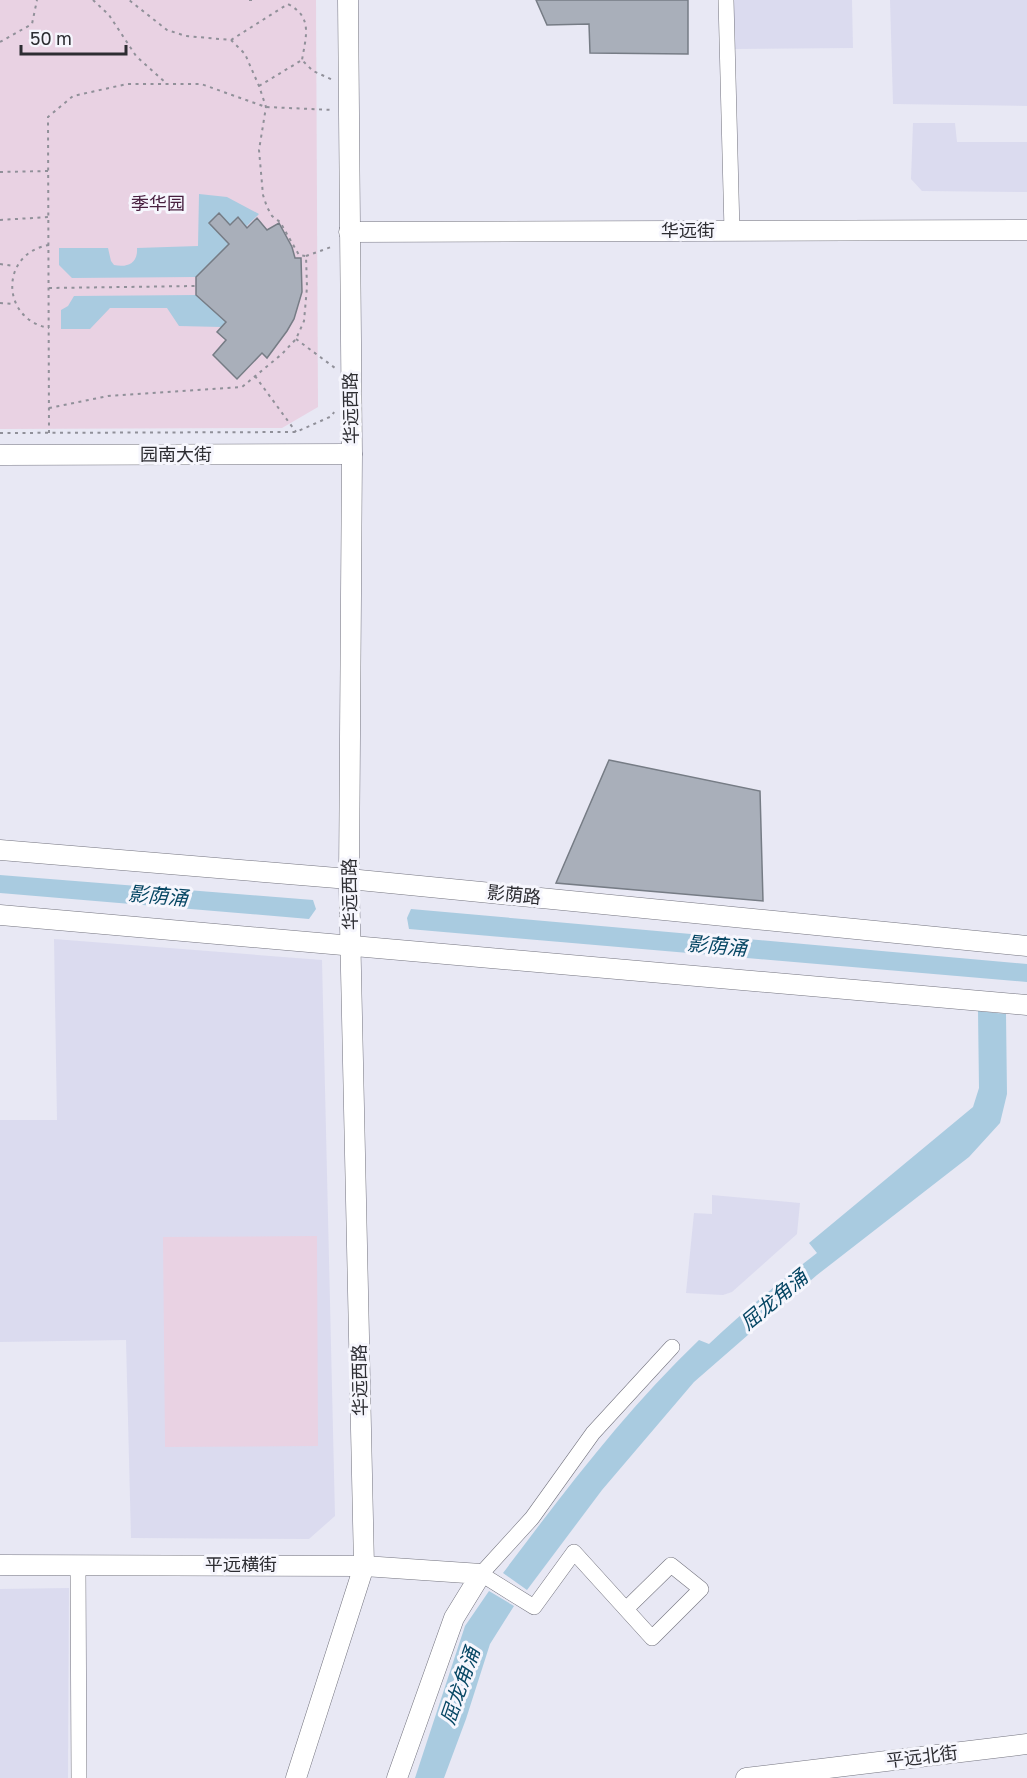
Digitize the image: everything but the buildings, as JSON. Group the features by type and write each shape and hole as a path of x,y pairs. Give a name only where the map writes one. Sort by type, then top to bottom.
{"street":[{"name":"华远西路","path":"296,1778 364,1566 349,879 352,454 345,238 348,0"},
{"path":"726,0 732,231"},
{"name":"华远街","path":"345,238 732,231 1027,230"},
{"name":"园南大街","path":"0,455 352,454"},
{"name":"影荫路","path":"0,849 349,879 1027,946"},
{"path":"0,915 1027,1005"},
{"path":"396,1778 454,1618 481,1574 532,1518 593,1433 672,1347"},
{"path":"481,1574 534,1607 574,1552 652,1638 702,1589 670,1565 626,1609"},
{"name":"平远横街","path":"0,1565 364,1566 481,1574"},
{"path":"78,1565 80,1778"},
{"name":"平远北街","path":"746,1778 1027,1744"}],"path":[{"path":"0,42 32,24 37,0"},
{"path":"93,0 109,15 136,56 168,84"},
{"path":"129,0 167,30 186,36 231,40 288,4"},
{"path":"249,0 255,0"},
{"path":"259,86 302,60 307,28 299,10 288,4 286,0"},
{"path":"231,40 245,54 266,107 259,150 263,195 272,216 280,222 299,255 306,256 345,238"},
{"path":"302,60 312,71 337,82"},
{"path":"49,433 48,117 74,96 127,84 201,84 266,107 348,109"},
{"path":"0,172 48,171"},
{"path":"0,220 49,217"},
{"path":"49,245 30,251 14,266 10,278 10,291 14,304 32,322 49,328"},
{"path":"49,408 108,396 242,387 282,354 296,339 304,321 307,287 306,256"},
{"path":"0,264 14,266"},
{"path":"49,288 196,286"},
{"path":"0,303 14,304"},
{"path":"296,339 342,372"},
{"path":"255,376 296,432"},
{"path":"0,433 296,432 332,416"}],"shaded area":[{"path":"733,0 852,0 853,48 735,49"},
{"path":"890,0 1027,0 1027,106 893,104"},
{"path":"913,123 955,123 957,142 1027,142 1027,192 922,191 911,179"},
{"path":"54,939 322,960 335,1516 309,1539 131,1538 126,1340 0,1342 0,1120 57,1120"},
{"path":"712,1195 800,1203 797,1234 732,1292 723,1295 686,1293 694,1213 712,1214"},
{"path":"69,1588 68,1778 0,1778 0,1589"}],"green space":[{"name":"季华园","path":"0,0 316,0 318,407 282,428 0,429"},
{"path":"317,1236 318,1446 165,1447 163,1237"}],"water":[{"path":"199,194 227,197 259,214 196,277 72,278 59,265 59,248 108,248 114,265 124,266 134,261 137,248 198,246"},
{"path":"196,295 226,322 221,327 179,326 167,308 110,308 90,329 61,329 61,310 68,306 74,296"},
{"name":"影荫涌","path":"0,875 313,900 316,909 309,919 0,893"},
{"name":"影荫涌","path":"411,909 1027,964 1027,982 409,929 407,918"},
{"name":"屈龙角涌","path":"978,1011 1006,1014 1007,1094 1000,1123 969,1157 817,1275 694,1382 602,1490 527,1590 503,1573 572,1482 646,1395 699,1340 709,1344 817,1253 809,1243 973,1107 979,1088"},
{"name":"屈龙角涌","path":"489,1591 514,1606 490,1644 444,1778 415,1778 465,1626"}]}
